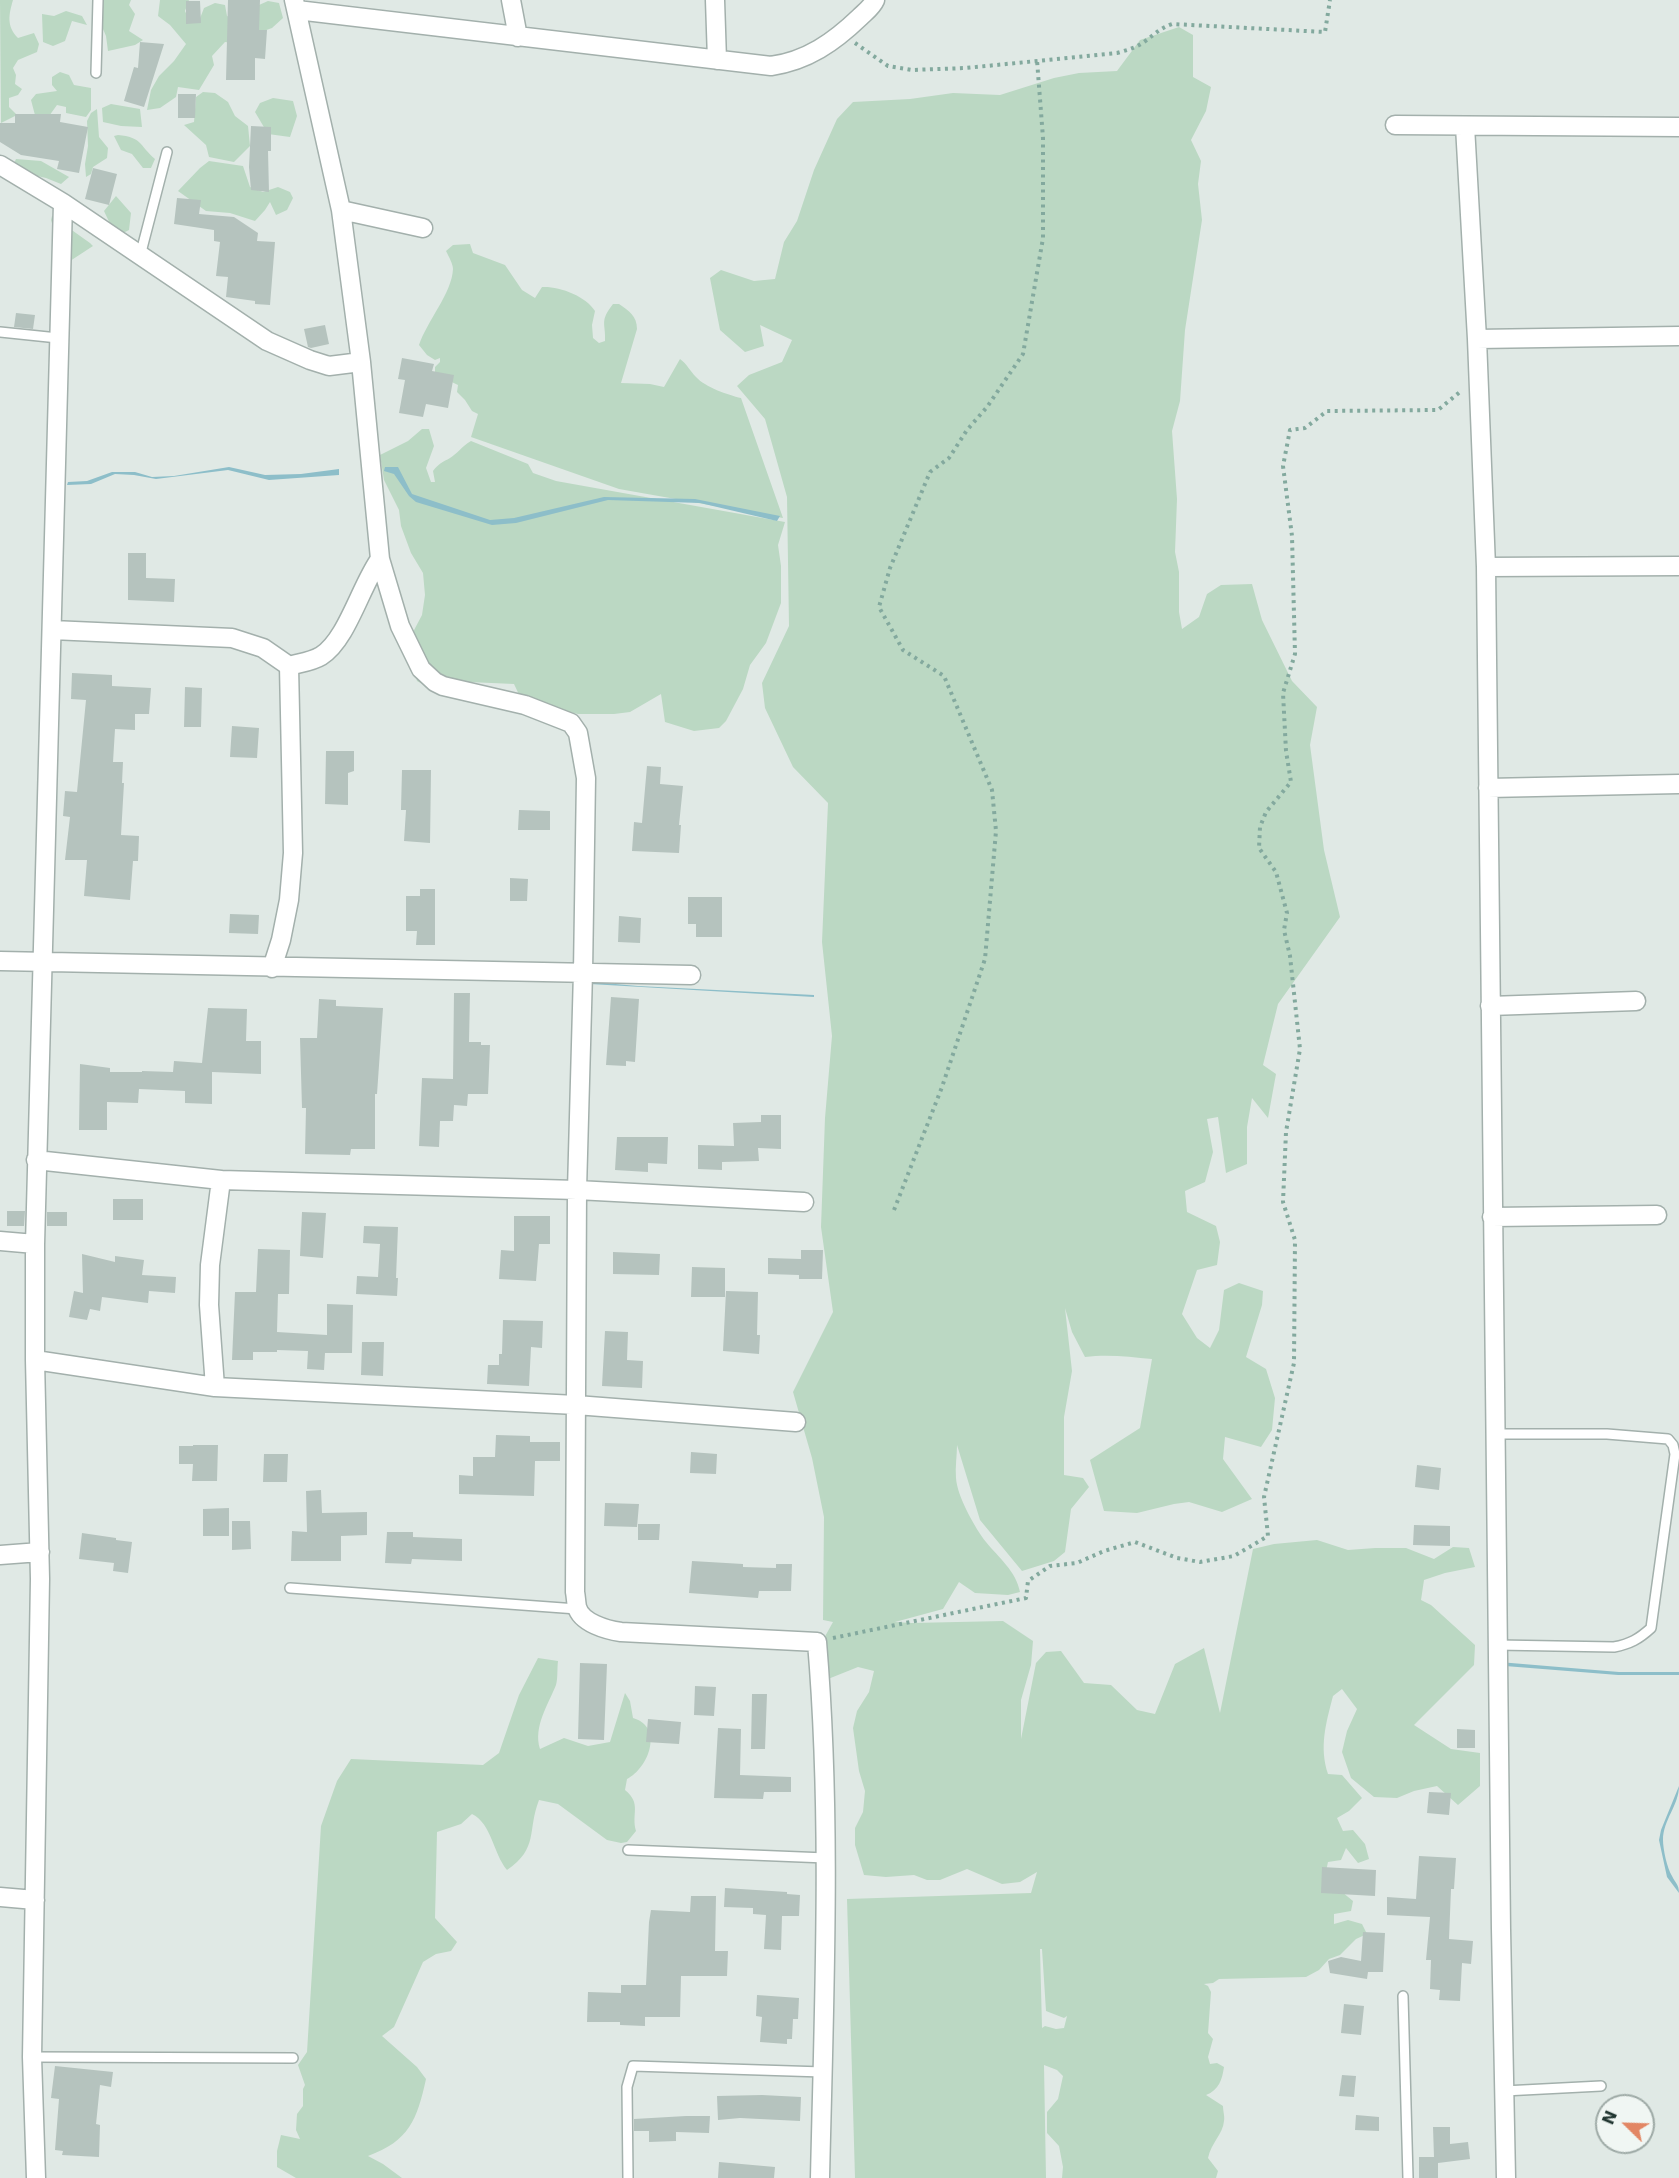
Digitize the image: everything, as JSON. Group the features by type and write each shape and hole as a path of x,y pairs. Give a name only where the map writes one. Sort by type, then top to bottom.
{"street":[{"path":"511,0 518,37"},
{"path":"715,0 717,60"},
{"path":"820,2178 826,1858 822,1694 817,1642 621,1632 607,1630 584,1617 577,1609 577,1190 586,778 578,733 571,723 525,705 443,686 427,676 413,654 400,626 380,559 361,362 341,210 295,5 518,37 771,66 791,63 812,54 843,34 874,4 875,0"},
{"path":"1395,125 1679,127"},
{"path":"1465,126 1477,339 1485,567 1497,1645 1506,2178"},
{"path":"0,165 63,204 267,341 329,366 361,362"},
{"path":"36,2178 32,2056 40,1552 34,1360 36,1160 63,204"},
{"path":"341,210 423,228"},
{"path":"1477,339 1679,336"},
{"path":"52,630 232,638 263,648 289,666 316,659 324,654 336,640 380,559"},
{"path":"1485,567 1679,566"},
{"path":"272,968 281,940 289,900 293,853 289,666"},
{"path":"1488,788 1679,784"},
{"path":"0,962 691,975"},
{"path":"1491,1006 1636,1001"},
{"path":"36,1160 221,1180 577,1190 804,1203"},
{"path":"215,1387 209,1305 210,1265 221,1180"},
{"path":"1492,1217 1657,1215"},
{"path":"0,1241 35,1244"},
{"path":"34,1360 215,1387 576,1405 796,1422"},
{"path":"0,1555 40,1552"},
{"path":"0,1897 35,1900"}],"lane":[{"path":"96,73 98,0"},
{"path":"140,256 167,152"},
{"path":"0,332 58,338"},
{"path":"1495,1434 1607,1434 1668,1439 1673,1445 1675,1454 1651,1628 1629,1644 1614,1647 1497,1645"},
{"path":"290,1588 577,1609"},
{"path":"628,1850 826,1858"},
{"path":"1403,1996 1408,2178"},
{"path":"32,2056 293,2058"},
{"path":"628,2178 627,2087 633,2066 823,2072"},
{"path":"1504,2091 1601,2086"}],"path":[{"path":"843,34 888,66 912,70 966,68 1117,53 1132,49 1161,27 1172,24 1325,32 1330,0"},
{"path":"894,1210 942,1087 985,959 996,831 992,790 944,676 903,650 879,607 890,568 930,472 949,458 1023,354 1043,238 1043,138 1037,60"},
{"path":"817,1642 1026,1598 1028,1581 1050,1566 1077,1563 1104,1551 1135,1542 1177,1558 1200,1562 1234,1556 1268,1536 1264,1497 1294,1364 1295,1240 1283,1203 1286,1132 1300,1049 1290,956 1284,930 1287,913 1276,872 1259,848 1260,827 1266,812 1291,782 1283,693 1294,654 1292,536 1283,466 1290,430 1305,428 1328,411 1437,410 1478,380"}],"green space":[{"path":"0,0 13,0 10,24 18,38 34,33 39,44 37,52 18,60 13,68 16,75 15,84 22,89 18,95 9,98 9,107 17,115 1,123"},
{"path":"102,0 131,0 129,5 135,14 129,31 143,40 135,45 108,51 106,36 100,22"},
{"path":"160,0 189,0 185,11 190,22 199,21 204,8 215,3 225,5 227,16 236,20 232,43 225,42 212,56 214,65 199,90 178,87 176,97 160,108 147,110 151,90 159,76 186,44 170,25 158,16"},
{"path":"268,1 279,3 283,18 272,28 258,33 259,5"},
{"path":"66,11 82,16 87,25 72,21 65,41 53,46 43,42 42,14 54,16"},
{"path":"1179,27 1193,35 1193,77 1211,87 1206,111 1191,140 1201,161 1198,184 1202,220 1185,330 1180,401 1172,431 1177,499 1175,552 1179,572 1179,612 1182,629 1199,617 1207,594 1221,585 1252,584 1262,620 1292,681 1317,707 1310,745 1324,850 1340,917 1278,1004 1263,1065 1276,1074 1268,1118 1252,1098 1247,1127 1247,1164 1226,1173 1218,1117 1207,1119 1213,1152 1205,1182 1185,1191 1187,1212 1216,1226 1220,1242 1217,1265 1197,1270 1182,1314 1197,1338 1210,1348 1219,1330 1224,1290 1239,1283 1263,1291 1262,1305 1246,1357 1266,1369 1275,1398 1272,1430 1261,1447 1225,1437 1223,1459 1252,1499 1222,1512 1189,1502 1137,1513 1104,1511 1090,1460 1140,1428 1152,1359 1085,1357 1072,1332 1065,1308 1072,1371 1064,1417 1064,1475 1083,1478 1089,1487 1071,1509 1065,1552 1054,1561 1022,1571 980,1520 957,1445 956,1478 963,1502 986,1542 1011,1571 1020,1592 1008,1595 975,1593 959,1582 943,1609 895,1622 1003,1621 1033,1641 1031,1665 1021,1700 1021,1739 1036,1663 1046,1652 1061,1651 1084,1683 1111,1685 1137,1710 1155,1714 1175,1664 1204,1648 1220,1713 1253,1549 1274,1544 1317,1540 1348,1550 1406,1548 1434,1559 1453,1547 1469,1548 1475,1567 1424,1580 1421,1600 1431,1605 1475,1645 1474,1665 1414,1725 1451,1749 1480,1753 1480,1786 1458,1805 1437,1786 1414,1791 1397,1798 1374,1797 1351,1778 1342,1752 1347,1731 1357,1709 1342,1689 1333,1696 1326,1725 1325,1764 1328,1774 1342,1775 1362,1798 1349,1811 1337,1818 1343,1831 1353,1830 1365,1844 1369,1859 1358,1863 1346,1848 1341,1860 1328,1862 1323,1885 1342,1892 1353,1901 1351,1911 1334,1914 1334,1924 1348,1920 1362,1924 1367,1934 1356,1939 1340,1955 1329,1959 1319,1970 1306,1977 1219,1979 1213,1983 1204,1984 1211,1992 1208,2033 1213,2039 1208,2057 1210,2064 1217,2063 1224,2067 1219,2084 1206,2095 1223,2106 1223,2126 1208,2158 1218,2171 1216,2178 1062,2178 1063,2167 1059,2146 1047,2133 1047,2112 1058,2099 1063,2076 1057,2070 1044,2065 1046,2178 855,2178 847,1899 1031,1893 1037,1872 1020,1882 1002,1884 967,1869 940,1880 927,1880 914,1875 886,1877 864,1875 855,1845 855,1828 863,1812 865,1791 859,1771 853,1728 857,1711 869,1692 874,1671 858,1667 828,1679 823,1640 833,1622 823,1620 824,1517 812,1458 793,1392 833,1312 821,1227 825,1118 832,1036 822,942 828,803 793,767 765,708 762,683 789,626 787,497 765,419 737,386 749,375 782,362 792,340 760,325 764,346 745,352 720,330 710,278 721,270 754,281 775,279 784,242 797,221 814,170 837,119 853,102 910,99 953,93 1000,95 1054,78 1079,73 1117,71 1140,40","holes":["1040,1949 1042,1949 1046,2011 1064,2018 1067,2016 1064,2028 1056,2029 1045,2026 1042,2028"]},
{"path":"60,72 69,75 74,85 91,88 91,110 86,117 66,113 66,107 57,105 44,123 36,119 31,100 36,94 57,91 52,85 52,77"},
{"path":"203,92 215,93 228,102 235,116 248,126 250,146 234,162 209,157 206,145 184,125 194,122 196,97"},
{"path":"273,98 293,101 297,116 290,137 268,134 255,112 260,103"},
{"path":"111,104 140,109 142,127 103,122 102,108"},
{"path":"97,109 99,137 108,148 107,158 93,167 91,174 86,177 87,121 91,113"},
{"path":"118,135 140,142 155,159 151,168 143,168 132,154 121,150 114,136"},
{"path":"16,159 41,161 69,177 61,184 11,170"},
{"path":"209,161 243,166 250,187 263,192 278,187 290,192 293,198 287,210 276,215 270,202 255,221 230,213 206,211 178,191"},
{"path":"116,196 131,213 129,230 121,234 112,228 104,211"},
{"path":"52,216 93,246 67,263 63,263 51,220"},
{"path":"470,244 473,253 505,265 522,290 535,298 542,287 549,287 564,290 585,301 595,311 592,325 593,338 599,343 605,341 604,323 613,304 619,304 629,312 636,321 637,329 621,383 664,387 680,359 705,384 723,393 741,398 783,518 619,489 471,437 478,414 472,411 457,392 458,385 435,374 435,367 440,362 440,358 435,360 427,355 419,345 452,278 453,267 446,251 453,245"},
{"path":"422,429 429,429 434,446 426,468 431,482 435,482 433,471 437,466 471,441 528,464 533,473 556,481 785,522 778,545 781,566 781,603 766,643 750,665 743,689 726,721 719,728 694,731 665,722 661,694 630,712 578,714 522,701 514,684 469,682 456,690 428,687 417,681 419,663 412,634 422,615 425,595 423,573 411,553 401,526 399,510 384,480 380,455 408,441"},
{"path":"538,1658 558,1661 556,1685 538,1733 540,1749 564,1738 588,1746 610,1742 625,1693 630,1701 633,1718 643,1723 648,1730 651,1738 647,1757 635,1774 627,1779 625,1790 635,1804 636,1831 627,1842 607,1840 558,1804 539,1800 528,1846 517,1862 507,1870 484,1825 472,1814 461,1824 437,1832 435,1918 457,1942 451,1951 436,1954 423,1962 394,2027 382,2036 417,2067 426,2079 419,2106 409,2127 393,2143 368,2156 402,2178 296,2178 277,2167 277,2151 281,2135 300,2139 296,2130 297,2114 303,2106 305,2085 298,2065 307,2052 321,1826 337,1781 351,1759 483,1765 499,1753 519,1695"}],"water":[{"path":"229,467 265,475 301,474 339,469 339,475 269,480 228,470 156,479 115,474 91,484 67,485 68,482 87,481 112,472 135,472 152,477 174,476"},
{"path":"385,467 398,467 412,494 490,520 514,518 604,497 695,499 780,516 777,521 700,503 608,500 516,523 492,525 416,502 394,474 384,471"},
{"path":"593,982 814,995 814,997 590,984"},
{"path":"1499,1662 1619,1672 1679,1672 1679,1675 1618,1675 1505,1666"},
{"path":"1679,1786 1663,1840 1670,1873 1678,1886 1679,1893 1667,1877 1659,1840"}],"building":[{"path":"228,0 260,0 259,30 267,30 265,59 255,58 255,80 226,80"},
{"path":"186,1 200,1 201,23 186,24"},
{"path":"140,42 164,44 144,107 124,101 134,67 138,68"},
{"path":"178,94 196,94 195,118 178,118"},
{"path":"15,114 61,114 60,122 88,127 79,173 57,169 59,161 21,155 0,142 0,123 15,123"},
{"path":"251,126 271,127 271,151 268,151 269,192 251,190 249,167"},
{"path":"93,168 117,174 109,205 85,199"},
{"path":"177,198 201,200 199,214 234,217 258,233 257,241 275,242 270,305 226,297 228,277 216,276 220,242 214,241 214,230 174,224"},
{"path":"16,313 35,315 33,329 14,327"},
{"path":"325,325 329,344 308,347 304,329"},
{"path":"402,358 434,364 432,371 454,375 448,408 426,404 423,417 399,413 405,380 398,379"},
{"path":"128,553 146,553 146,578 175,579 174,602 128,600"},
{"path":"72,673 112,675 112,686 151,688 149,714 135,714 135,730 115,729 113,762 123,762 121,835 139,836 138,861 133,861 130,900 84,896 87,860 65,860 70,817 63,816 65,791 77,792 86,700 71,699"},
{"path":"185,687 202,688 201,727 184,727"},
{"path":"232,726 259,728 257,758 230,757"},
{"path":"326,751 354,751 354,771 348,773 348,805 325,804"},
{"path":"647,766 661,767 660,784 683,786 679,853 632,851 634,822 642,823"},
{"path":"402,770 431,770 430,843 404,841 406,810 401,810"},
{"path":"519,810 550,811 550,830 518,830"},
{"path":"510,878 528,879 527,901 510,901"},
{"path":"420,889 435,889 435,945 416,945 417,931 406,931 406,896 420,896"},
{"path":"688,897 722,897 722,937 696,937 696,924 688,924"},
{"path":"230,914 259,915 258,934 229,933"},
{"path":"619,916 641,918 640,943 618,942"},
{"path":"454,993 470,993 469,1042 490,1045 488,1094 468,1094 467,1106 454,1105 453,1121 440,1121 439,1147 419,1146 422,1078 453,1079"},
{"path":"611,997 639,999 635,1062 626,1061 626,1066 606,1065"},
{"path":"319,999 336,1000 336,1006 383,1008 377,1094 375,1094 375,1149 351,1149 350,1155 305,1154 306,1108 302,1108 300,1038 317,1038"},
{"path":"208,1008 247,1009 246,1041 261,1041 261,1074 212,1072 212,1104 185,1103 185,1091 139,1089 138,1103 107,1102 107,1130 79,1130 80,1064 110,1068 110,1072 173,1072 174,1061 202,1063"},
{"path":"761,1115 781,1115 781,1149 758,1148 759,1161 722,1162 722,1170 698,1169 698,1145 734,1146 733,1123 761,1122"},
{"path":"617,1137 668,1137 667,1164 648,1163 648,1172 615,1170"},
{"path":"113,1199 143,1199 143,1220 113,1220"},
{"path":"7,1211 25,1211 24,1226 7,1226"},
{"path":"47,1212 67,1212 67,1226 47,1226"},
{"path":"302,1212 326,1213 323,1258 300,1256"},
{"path":"514,1216 550,1216 550,1244 539,1244 536,1281 499,1279 501,1250 514,1251"},
{"path":"364,1226 398,1227 397,1296 356,1294 357,1276 378,1277 380,1244 363,1243"},
{"path":"258,1249 290,1250 289,1294 278,1294 277,1332 327,1335 327,1304 353,1305 352,1353 325,1353 324,1370 307,1369 308,1351 253,1352 253,1360 232,1360 235,1292 256,1292"},
{"path":"801,1250 823,1250 822,1279 799,1279 799,1275 768,1274 768,1258 801,1259"},
{"path":"613,1252 660,1254 659,1275 613,1274"},
{"path":"82,1254 115,1262 115,1256 144,1260 142,1275 176,1277 175,1293 149,1291 148,1303 102,1297 100,1311 90,1309 87,1320 69,1317 74,1291 83,1293"},
{"path":"692,1267 725,1268 725,1297 691,1297"},
{"path":"726,1291 758,1292 759,1354 723,1351"},
{"path":"503,1320 543,1321 542,1348 531,1347 529,1386 487,1384 488,1365 499,1365 499,1354 502,1354"},
{"path":"605,1331 628,1332 627,1360 643,1361 642,1388 602,1386"},
{"path":"362,1342 384,1342 383,1376 361,1375"},
{"path":"496,1435 530,1436 530,1442 560,1442 560,1461 535,1461 534,1496 459,1494 459,1475 473,1476 473,1457 495,1457"},
{"path":"218,1445 217,1481 192,1481 193,1464 179,1464 179,1446"},
{"path":"691,1452 717,1454 716,1474 690,1473"},
{"path":"264,1454 288,1454 287,1482 263,1482"},
{"path":"1417,1465 1441,1468 1439,1490 1415,1487"},
{"path":"321,1490 322,1513 367,1512 367,1535 341,1536 341,1561 291,1561 292,1531 307,1532 306,1491"},
{"path":"605,1503 639,1504 637,1527 604,1526"},
{"path":"229,1508 229,1536 203,1536 203,1509"},
{"path":"232,1521 250,1521 251,1549 232,1550"},
{"path":"638,1524 660,1524 659,1540 638,1540"},
{"path":"1414,1525 1450,1526 1450,1546 1413,1545"},
{"path":"387,1532 413,1532 413,1537 462,1539 462,1561 412,1559 411,1564 385,1563"},
{"path":"82,1533 132,1542 128,1573 113,1571 114,1563 79,1559"},
{"path":"692,1561 776,1568 776,1564 792,1564 791,1591 759,1591 758,1598 689,1593"},
{"path":"580,1663 607,1664 604,1740 578,1739"},
{"path":"695,1686 716,1687 714,1716 694,1715"},
{"path":"752,1694 767,1694 765,1749 751,1749"},
{"path":"648,1719 681,1722 679,1744 646,1742"},
{"path":"718,1728 741,1729 740,1775 791,1777 791,1792 764,1792 763,1799 714,1798"},
{"path":"1457,1729 1475,1730 1475,1748 1457,1748"},
{"path":"1429,1792 1451,1793 1449,1815 1427,1813"},
{"path":"1419,1856 1456,1858 1454,1889 1451,1889 1449,1939 1473,1941 1471,1964 1462,1963 1460,2001 1439,2000 1440,1990 1430,1989 1431,1960 1426,1960 1430,1917 1387,1915 1387,1897 1416,1899"},
{"path":"1322,1867 1376,1870 1375,1896 1321,1893"},
{"path":"725,1888 800,1895 799,1916 782,1916 781,1950 764,1949 766,1915 753,1914 753,1908 724,1907"},
{"path":"691,1896 716,1896 715,1951 728,1951 727,1976 681,1976 680,2017 645,2017 645,2026 620,2025 620,2022 587,2022 588,1992 621,1993 621,1985 646,1985 651,1910 690,1912"},
{"path":"1363,1932 1385,1933 1383,1972 1368,1972 1367,1979 1330,1973 1328,1961 1341,1957 1361,1961"},
{"path":"757,1995 799,1998 798,2019 793,2019 792,2039 787,2039 787,2044 760,2042 762,2017 756,2016"},
{"path":"1344,2004 1364,2006 1361,2035 1341,2033"},
{"path":"55,2066 113,2072 111,2087 100,2085 96,2124 100,2125 99,2157 62,2155 63,2151 55,2150 59,2099 51,2098"},
{"path":"1342,2075 1356,2076 1354,2097 1339,2096"},
{"path":"717,2096 801,2097 800,2121 740,2118 718,2120"},
{"path":"1356,2115 1379,2117 1379,2131 1355,2130"},
{"path":"710,2116 709,2133 676,2132 676,2141 649,2142 649,2131 634,2131 634,2119"},
{"path":"1433,2127 1450,2127 1450,2144 1468,2142 1470,2159 1438,2163 1438,2178 1419,2178 1419,2157 1434,2157"},
{"path":"719,2162 775,2167 774,2178 718,2178"}]}
